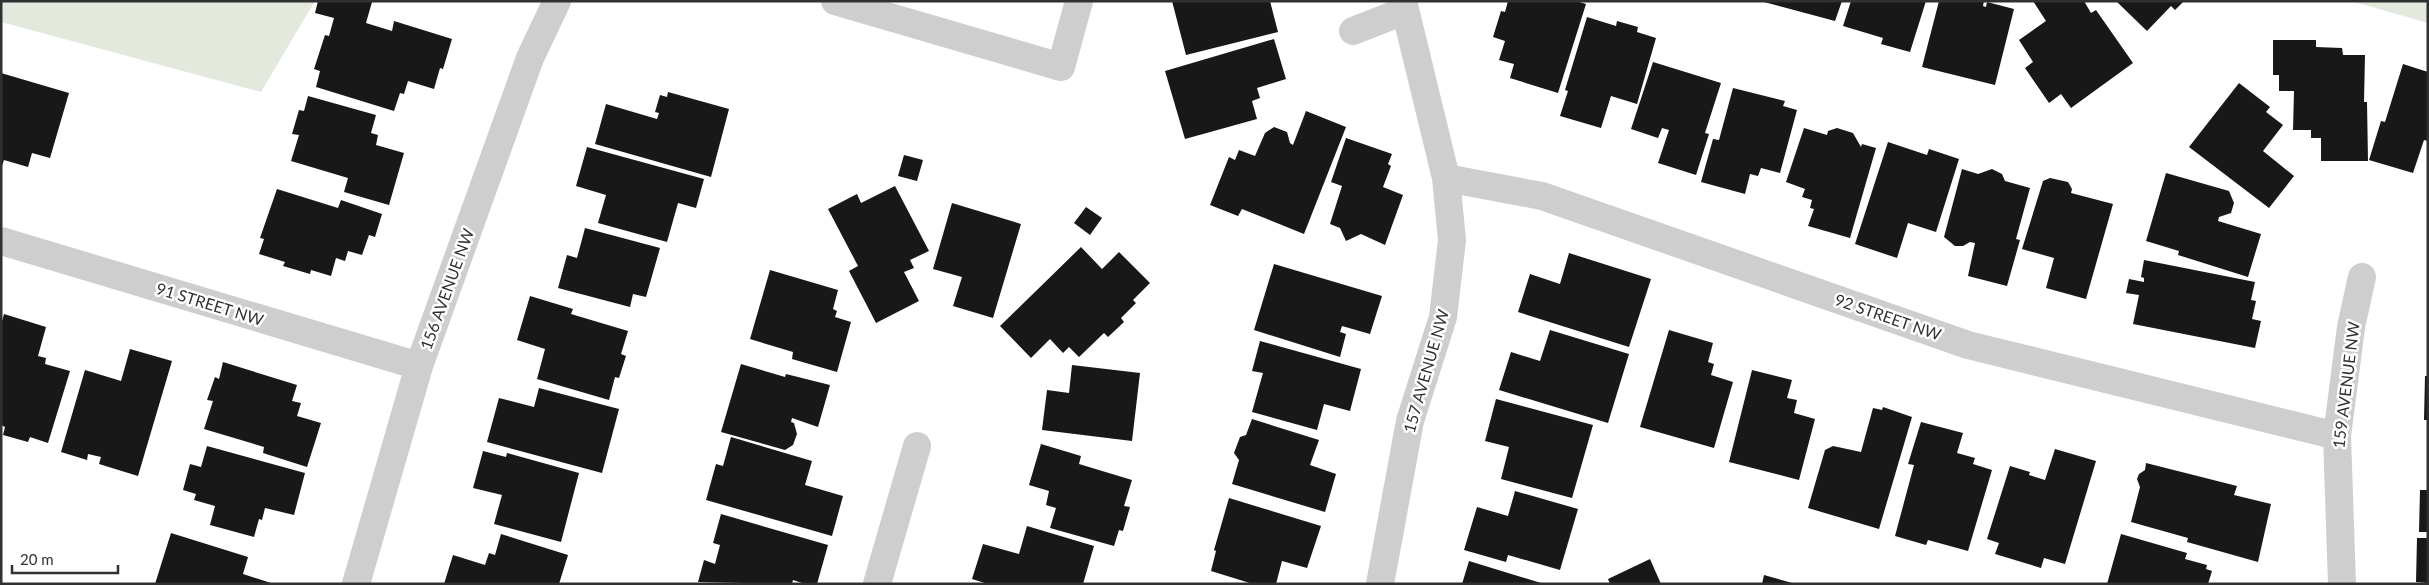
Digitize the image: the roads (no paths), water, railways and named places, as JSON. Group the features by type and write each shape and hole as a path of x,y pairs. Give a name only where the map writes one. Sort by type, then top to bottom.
{"street":[{"name":"156 AVENUE NW","path":"356,584 419,366 530,58 557,1"},
{"path":"835,1 1061,66 1079,1"},
{"name":"157 AVENUE NW","path":"1353,31 1404,6 1446,178 1452,240 1443,316 1410,422 1380,584"},
{"name":"92 STREET NW","path":"1446,178 1542,196 1968,345 2337,436"},
{"name":"91 STREET NW","path":"1,241 419,366"},
{"name":"159 AVENUE NW","path":"2342,584 2337,436 2352,327 2362,277"},
{"path":"878,584 917,446"}]}
